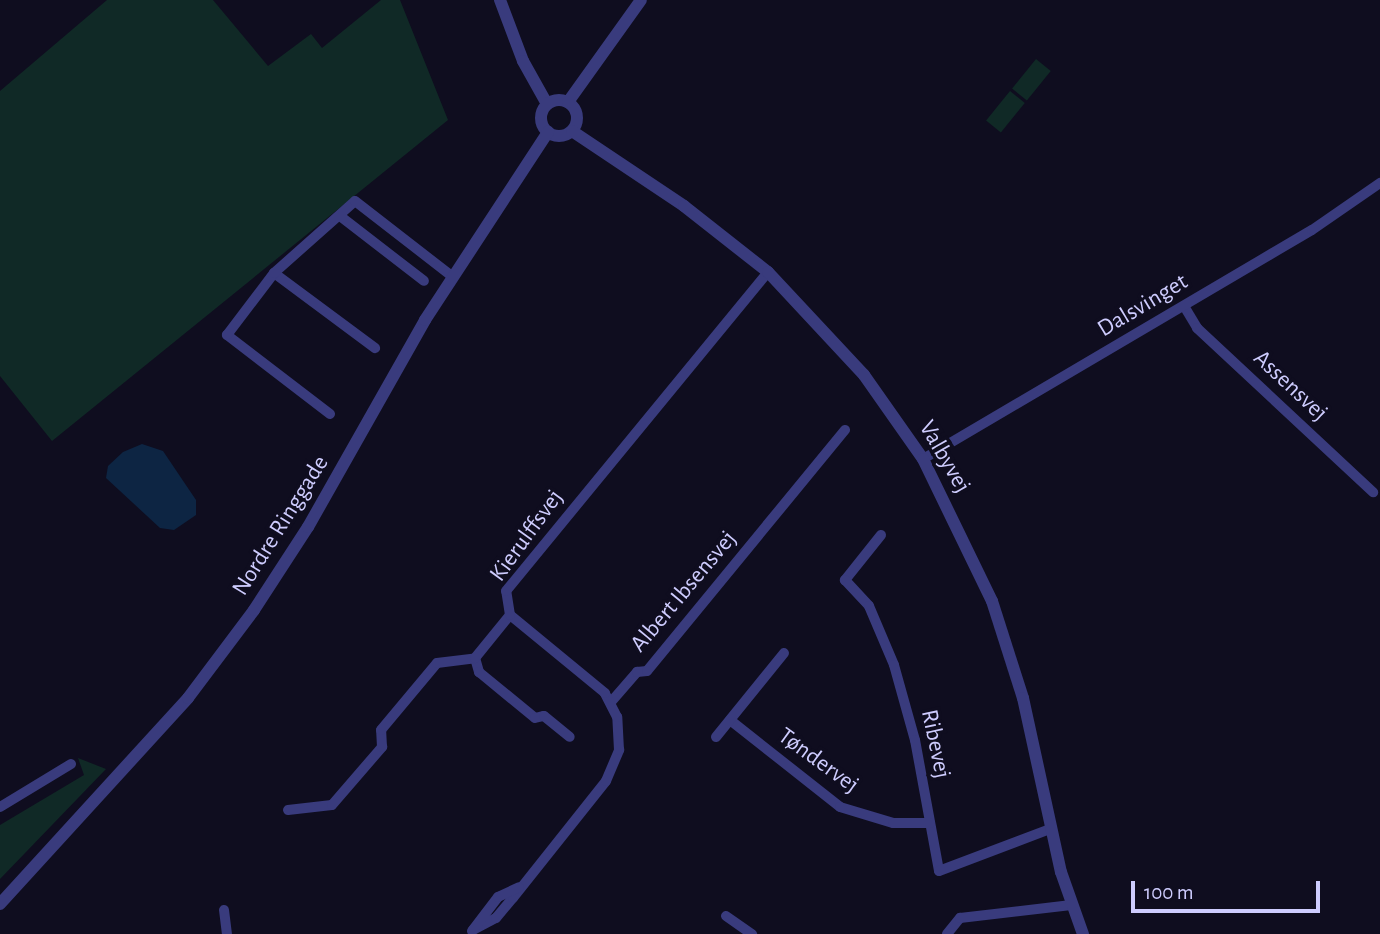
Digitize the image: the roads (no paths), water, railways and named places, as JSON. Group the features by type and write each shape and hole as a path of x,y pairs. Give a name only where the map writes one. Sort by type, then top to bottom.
{"street":[{"path":"500,0 523,61 547,104"},
{"path":"568,102 641,0"},
{"path":"557,99 568,102 577,115 572,131 562,136 548,132 541,118 547,104 557,99"},
{"name":"Valbyvej","path":"572,131 684,206 768,272 864,375 923,459 992,601 1023,698 1050,828 1071,905 1083,934"},
{"name":"Nordre Ringgade","path":"0,904 188,698 254,610 308,527 396,368 548,132"},
{"name":"Dalsvinget","path":"923,459 1312,230 1380,183"},
{"path":"330,414 227,335 274,273 355,201 453,277"},
{"path":"340,216 424,281"},
{"name":"Kierulffsvej","path":"475,658 509,615 506,591 768,272"},
{"path":"274,273 375,348"},
{"name":"Assensvej","path":"1184,306 1197,328 1373,492"},
{"name":"Albert Ibsensvej","path":"611,702 637,672 647,671 845,430"},
{"name":"Ribevej","path":"881,535 845,580 869,606 894,665 915,740 939,872 1050,828"},
{"path":"471,932 498,897 519,886 613,768 619,732 611,702 509,615"},
{"path":"716,737 784,653"},
{"path":"288,810 332,805 382,747 381,730 437,663 475,658 479,672 535,718 544,716 570,737"},
{"name":"Tøndervej","path":"730,720 840,807 893,823 929,823"},
{"path":"0,807 71,764"},
{"path":"947,934 960,918 1071,905"},
{"path":"224,910 227,934"},
{"path":"726,916 751,934"}],"water":[{"path":"142,444 163,451 196,500 196,515 174,530 160,528 106,478 108,466 123,452"}]}
